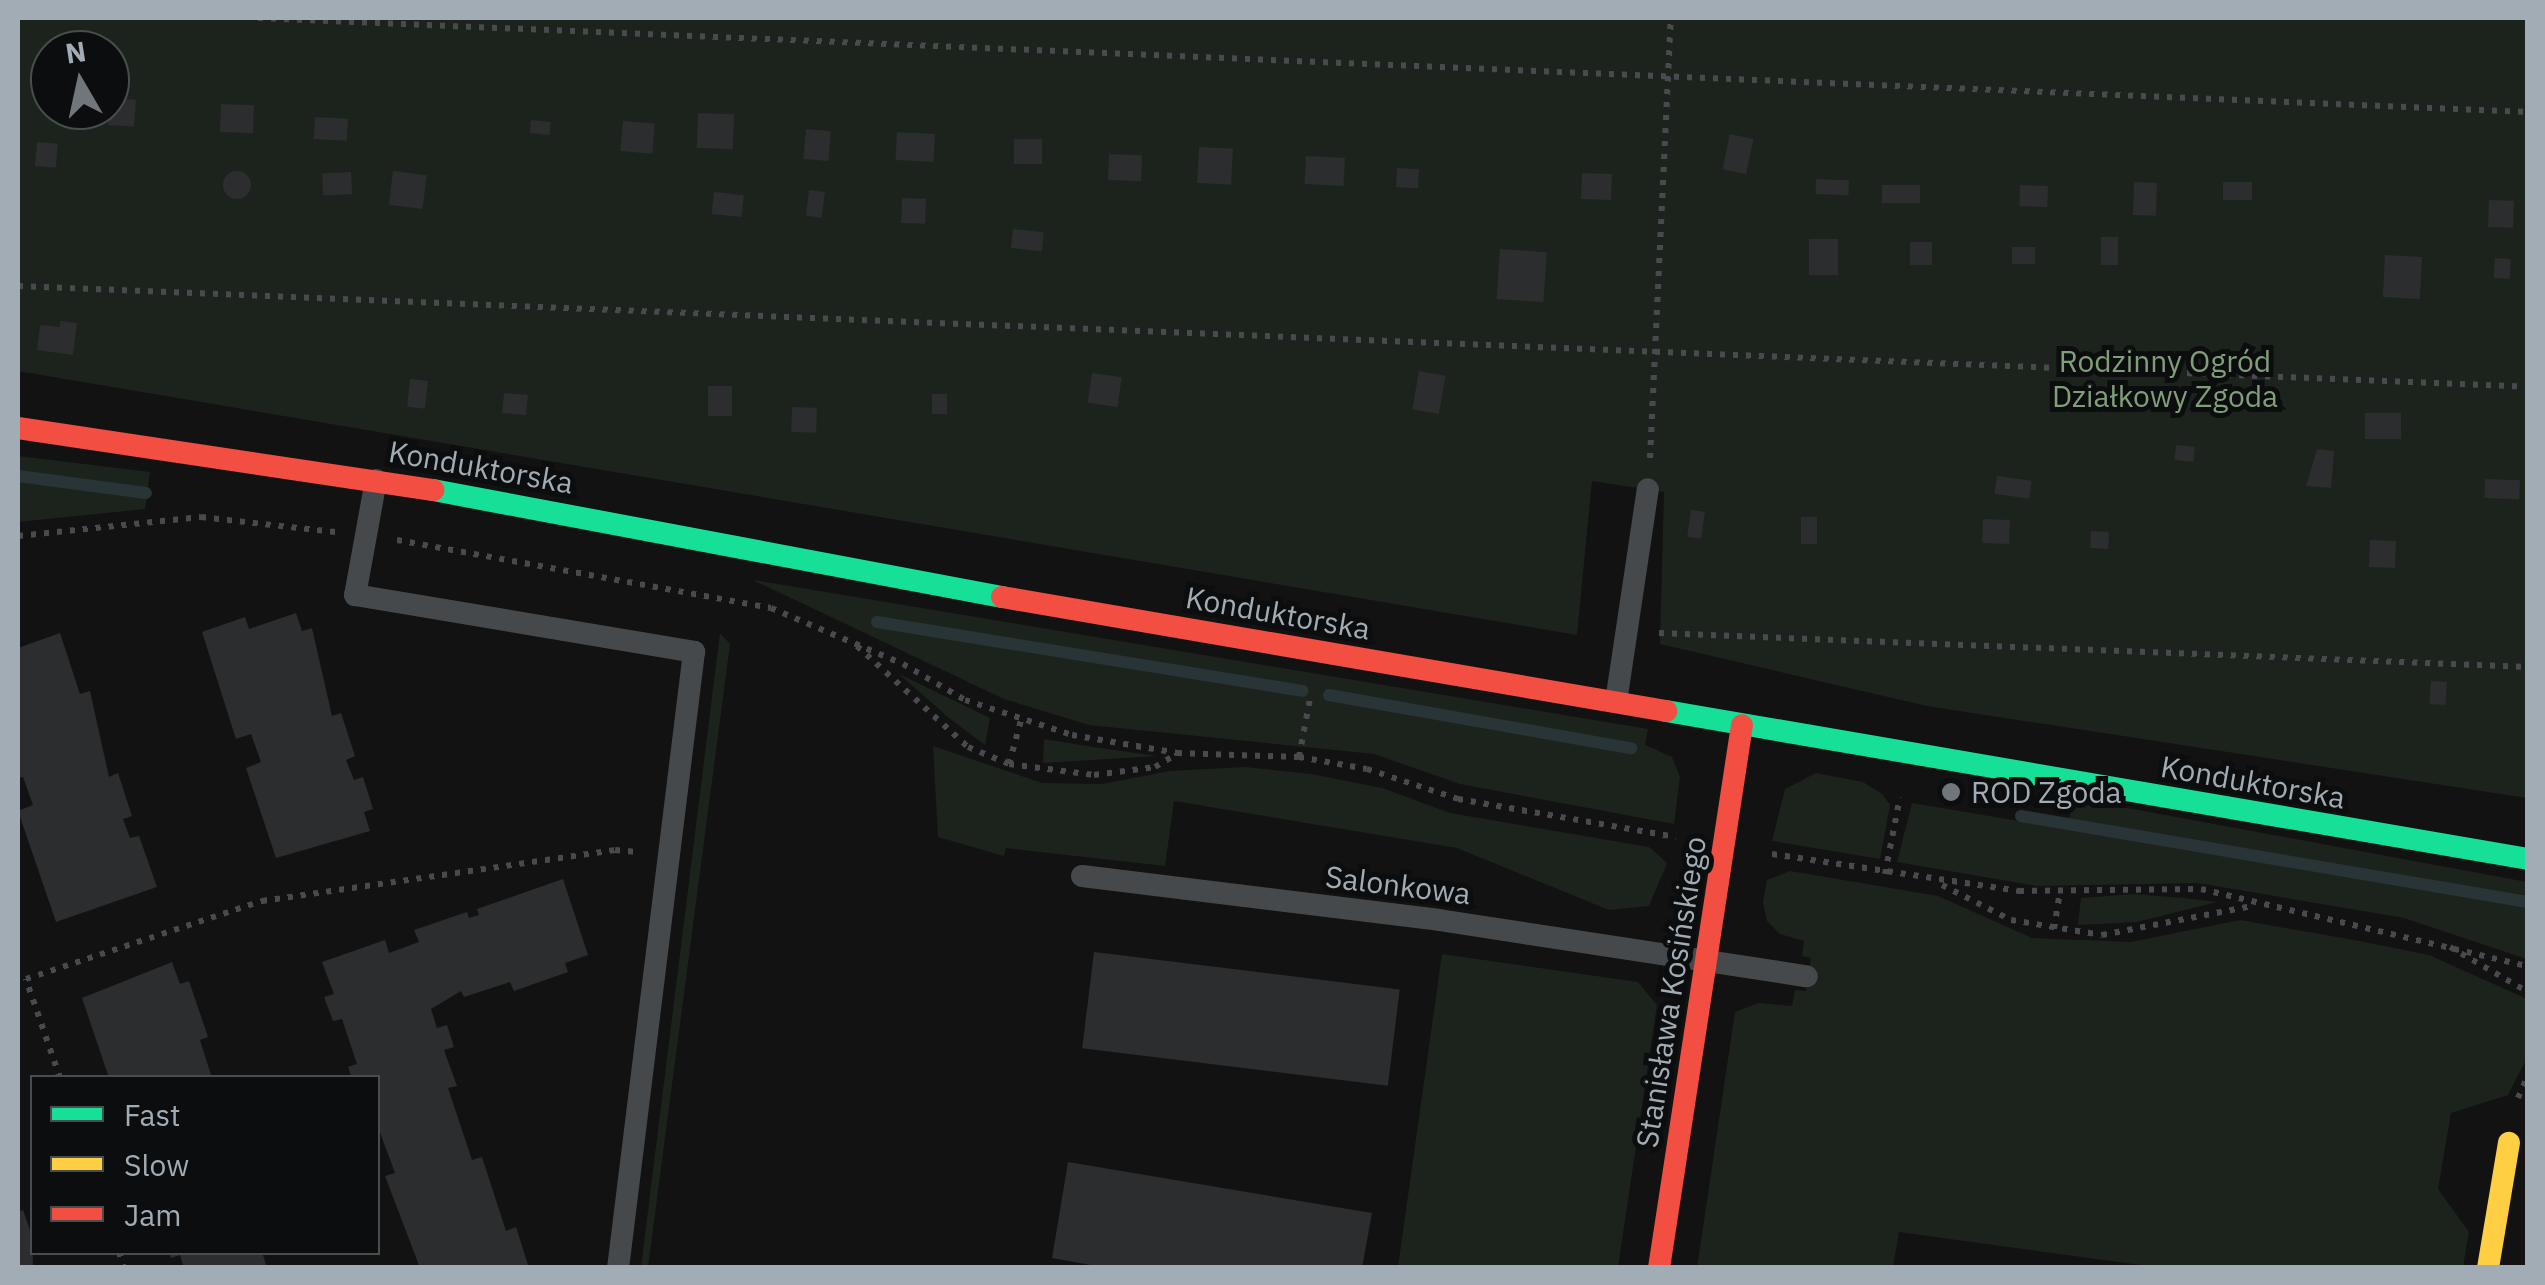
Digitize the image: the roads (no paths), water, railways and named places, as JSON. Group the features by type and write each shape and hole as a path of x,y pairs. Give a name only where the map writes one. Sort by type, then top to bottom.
{"street":[{"name":"Konduktorska","path":"18,428 376,480 725,541 924,584 2528,859"},
{"name":"Stanisława Kosińskiego","path":"1660,1268 1742,725"},
{"path":"2488,1268 2509,1143"}],"lane":[{"path":"376,480 355,595 694,652 618,1268"},
{"path":"1616,702 1648,490"},
{"name":"Salonkowa","path":"1082,876 1706,958 1807,976"}],"waterway":[{"path":"18,476 146,493"},
{"path":"877,622 1302,691"},
{"path":"1329,695 1631,748"},
{"path":"2021,816 2528,902"}],"place":[{"name":"ROD Zgoda","path":"1951,792"}],"park label":[{"name":"Rodzinny Ogród Działkowy Zgoda","path":"2165,378"}]}
